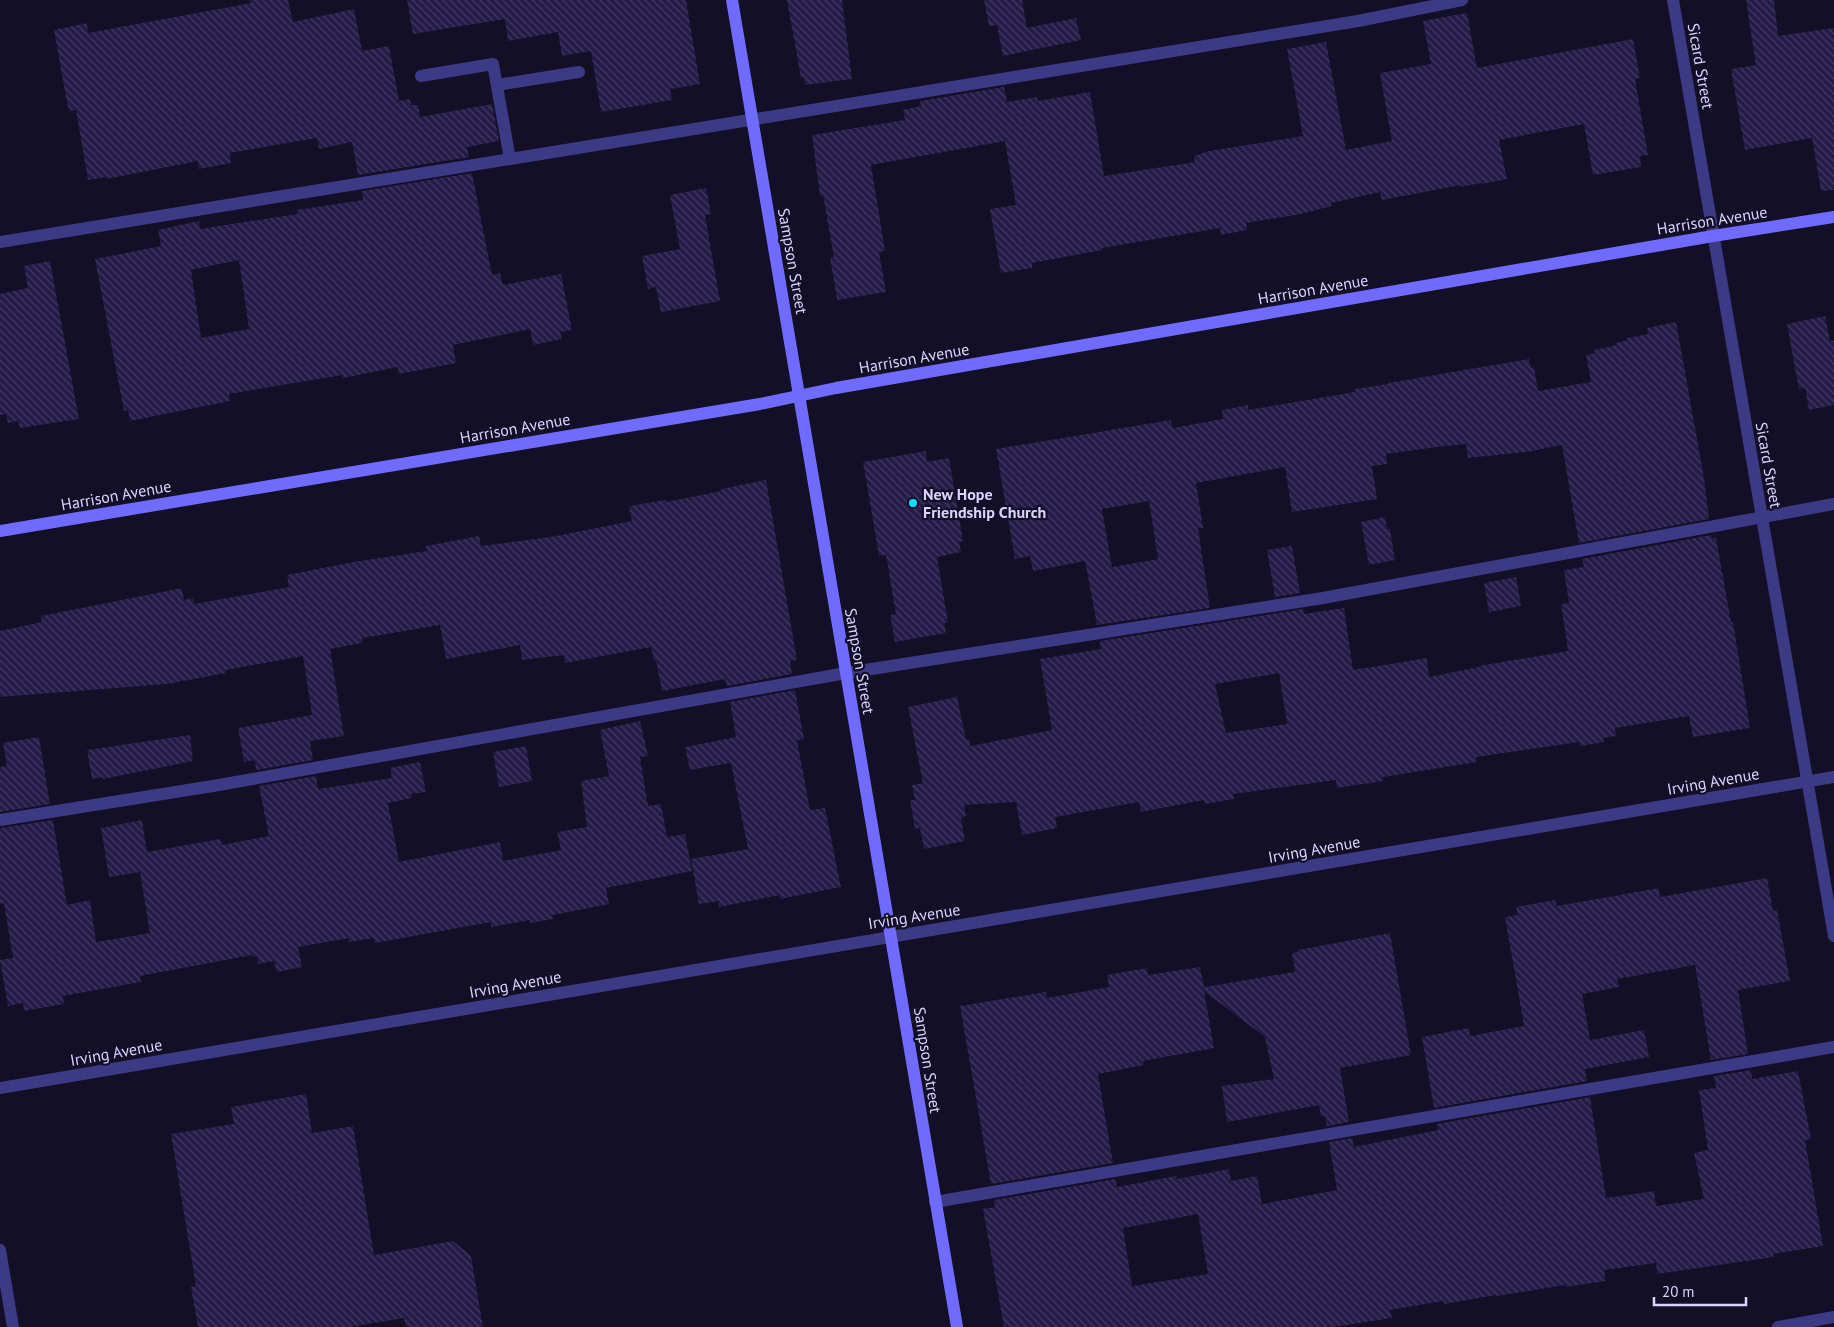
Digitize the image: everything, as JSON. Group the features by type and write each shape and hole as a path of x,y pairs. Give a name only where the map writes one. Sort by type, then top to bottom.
{"street":[{"name":"Sampson Street","path":"732,0 957,1327"},
{"path":"0,242 1348,22 1462,0"},
{"name":"Sicard Street","path":"1673,0 1834,936"},
{"path":"421,76 493,64 510,159"},
{"path":"497,86 579,72"},
{"name":"Harrison Avenue","path":"0,532 760,404 799,395 1714,236 1834,217"},
{"path":"0,820 219,785 846,673 1323,598 1834,504"},
{"name":"Irving Avenue","path":"0,1088 1834,777"},
{"path":"935,1202 1834,1047"},
{"path":"0,1250 13,1327"},
{"path":"1778,1327 1834,1317"}],"building":[{"path":"250,0 288,0 293,22 354,9 362,51 389,46 399,101 410,99 411,105 418,105 420,117 492,104 499,141 467,147 469,157 358,175 352,142 319,149 317,138 230,153 231,163 199,169 198,161 106,179 106,177 88,180 76,110 70,111 70,108 68,108 54,30 87,23 88,33 251,3"},
{"path":"407,0 686,0 700,84 670,89 672,100 601,112 591,51 562,56 558,32 508,41 505,19 413,34"},
{"path":"787,0 842,0 852,79 805,85 804,77 801,78"},
{"path":"984,0 1022,0 1027,28 1076,18 1081,40 1003,56 997,25 989,26"},
{"path":"1746,0 1774,0 1778,36 1834,28 1834,190 1821,191 1812,138 1745,150 1731,69 1756,65"},
{"path":"1467,13 1477,68 1633,39 1640,78 1635,79 1648,155 1640,156 1641,167 1593,175 1584,124 1499,140 1507,179 1461,187 1461,185 1382,200 1380,192 1331,203 1332,206 1296,215 1246,223 1247,230 1221,235 1220,228 1102,248 1102,250 1032,263 1032,268 1001,273 990,209 1016,205 1005,141 871,165 885,251 879,252 886,292 837,300 830,257 834,257 823,195 820,196 812,135 905,120 903,110 921,106 920,101 1004,87 1007,102 1037,97 1038,101 1090,92 1104,176 1195,162 1194,156 1209,151 1303,136 1287,49 1326,42 1346,150 1392,141 1380,73 1431,64 1423,21"},
{"path":"472,173 492,275 500,273 503,285 561,274 572,330 560,332 562,339 533,345 530,329 453,345 456,363 399,374 398,367 343,378 342,375 229,394 230,401 130,421 128,410 124,411 95,259 161,246 158,230 199,221 200,229 297,214 297,210 363,200 362,191","holes":["239,260 249,329 201,338 191,270"]},
{"path":"706,188 711,214 705,215 720,301 661,312 656,287 648,289 642,256 680,249 670,195"},
{"path":"50,261 79,419 20,428 18,421 8,423 6,414 0,415 0,294 28,288 24,266"},
{"path":"1825,316 1830,341 1834,341 1834,405 1809,410 1805,388 1799,389 1787,324"},
{"path":"1676,322 1704,478 1709,519 1579,543 1562,445 1527,452 1468,458 1466,444 1386,454 1387,464 1372,466 1377,499 1292,512 1285,467 1196,483 1203,528 1198,528 1210,608 1097,625 1085,561 1033,571 1030,556 1015,559 996,449 1171,420 1172,428 1223,419 1222,410 1248,405 1248,410 1355,392 1355,389 1388,383 1529,359 1531,368 1534,367 1538,391 1591,382 1586,355 1595,353 1594,350 1617,345 1616,343 1627,340 1627,338 1648,334 1647,328","holes":["1149,501 1158,559 1112,567 1102,509"]},
{"path":"926,451 927,462 949,458 963,541 959,542 961,552 937,557 948,622 944,623 946,633 895,642 890,615 896,614 886,555 879,556 863,462"},
{"path":"766,480 797,660 790,661 792,674 727,686 725,679 662,691 656,660 654,661 651,647 565,663 564,655 522,660 520,645 446,659 440,625 362,638 362,643 330,649 344,736 310,741 313,760 256,770 255,760 244,762 238,728 312,715 303,656 226,670 226,673 167,684 0,697 0,631 42,622 41,616 182,588 184,600 193,598 194,604 289,587 287,575 427,551 426,546 479,536 481,546 551,537 632,521 629,506 666,500 666,502"},
{"path":"1385,517 1387,529 1390,529 1395,560 1369,565 1361,522"},
{"path":"1711,535 1712,538 1716,538 1731,622 1733,622 1750,728 1693,737 1689,716 1615,728 1616,736 1603,738 1604,742 1580,746 1579,742 1476,757 1477,762 1383,777 1383,781 1337,788 1336,780 1233,794 1234,799 1205,804 1204,800 1141,812 1139,802 1055,817 1057,828 1022,835 1016,802 964,805 966,816 961,818 965,841 924,849 920,828 915,829 910,800 915,800 912,785 923,783 908,707 957,697 966,740 969,739 970,746 1052,730 1040,659 1101,649 1100,641 1303,609 1304,614 1344,608 1353,670 1427,658 1429,677 1479,666 1568,651 1561,604 1569,603 1564,570 1584,567 1582,559","holes":["1279,673 1287,724 1226,733 1215,684"]},
{"path":"1292,546 1300,593 1275,597 1267,550"},
{"path":"1516,577 1521,606 1489,612 1484,583"},
{"path":"795,690 804,739 797,740 810,810 825,808 841,887 780,899 780,895 719,907 718,901 699,904 691,859 748,849 731,763 690,770 685,747 736,737 730,702"},
{"path":"640,721 648,756 640,757 648,806 661,804 667,837 685,834 692,871 606,888 609,904 553,915 553,919 530,923 530,920 491,927 491,922 375,943 374,938 349,942 349,938 298,947 302,967 277,972 274,961 258,964 257,956 253,957 252,955 140,976 141,982 63,996 64,1004 24,1011 23,1003 8,1006 0,960 13,958 4,903 0,904 0,828 53,820 67,905 90,900 96,942 150,933 140,872 109,877 101,828 142,820 147,852 220,839 222,845 269,836 259,786 316,776 318,789 392,778 390,768 420,762 426,792 411,794 412,798 388,803 399,862 500,842 503,861 561,850 557,832 587,827 581,781 609,776 600,730"},
{"path":"190,735 193,761 103,779 103,777 92,779 87,750"},
{"path":"39,737 50,804 0,812 0,767 7,766 3,743"},
{"path":"526,746 532,781 499,787 493,752"},
{"path":"1767,878 1773,911 1777,910 1790,981 1738,990 1748,1054 1711,1060 1695,965 1617,979 1619,987 1582,994 1590,1040 1644,1030 1649,1057 1585,1069 1587,1081 1434,1108 1422,1037 1469,1028 1470,1036 1524,1026 1505,917 1518,915 1516,907 1555,900 1557,906 1659,888 1660,897"},
{"path":"1390,933 1411,1055 1340,1068 1349,1122 1327,1126 1325,1116 1321,1116 1319,1105 1227,1122 1222,1086 1274,1079 1265,1037 1204,991 1214,1048 1143,1061 1144,1065 1098,1074 1113,1163 991,1184 960,1006 1046,992 1047,998 1109,987 1107,975 1147,968 1148,975 1200,967 1204,987 1295,972 1292,953 1298,952 1298,950"},
{"path":"1751,1070 1752,1079 1798,1071 1811,1139 1805,1140 1823,1246 1773,1254 1774,1257 1657,1274 1656,1263 1604,1270 1606,1281 1565,1287 1565,1285 1444,1304 1444,1301 1390,1310 1392,1318 1333,1327 1004,1327 983,1209 995,1207 994,1200 1115,1179 1117,1187 1176,1176 1177,1179 1229,1169 1231,1181 1257,1176 1262,1204 1337,1190 1329,1142 1352,1138 1354,1147 1438,1130 1437,1124 1590,1097 1606,1198 1654,1191 1656,1206 1704,1199 1694,1153 1708,1150 1699,1090 1716,1088 1714,1076","holes":["1198,1214 1208,1274 1132,1286 1123,1228"]},
{"path":"306,1094 312,1133 353,1126 374,1255 453,1241 471,1256 483,1327 406,1327 404,1318 350,1327 198,1327 191,1287 196,1286 171,1134 234,1124 231,1107"}],"place":[{"name":"New Hope Friendship Church","path":"913,503"}]}
